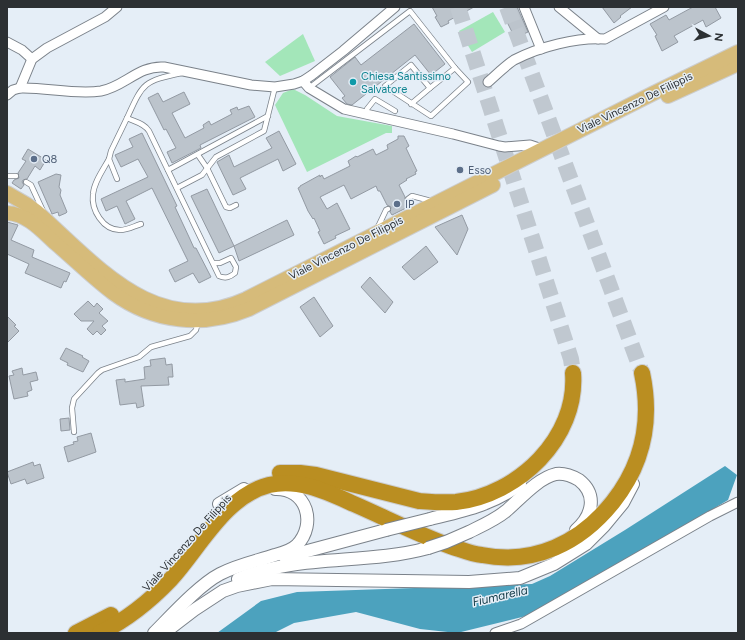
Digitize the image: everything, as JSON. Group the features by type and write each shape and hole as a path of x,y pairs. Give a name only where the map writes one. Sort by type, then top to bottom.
{"highway":[{"name":"Viale Vincenzo De Filippis","path":"100,633 132,612 158,591 171,578 215,523 223,508 256,489 279,483 294,483 319,490 433,540 482,556 504,557 541,553 562,545 581,534 604,512 623,487 636,463 641,450 647,403 642,372"},
{"name":"Viale Vincenzo De Filippis","path":"76,633 104,619 150,586 190,537 223,508 240,487 257,478 268,475 291,473 327,478 419,501 442,503 457,502 484,495 519,478 539,460 554,442 567,418 570,408 574,378"}],"main road":[{"path":"654,98 712,57 738,44"},
{"name":"Viale Vincenzo De Filippis","path":"7,213 18,214 33,223 104,285 124,300 157,314 177,319 215,319 235,314 263,302 654,98 738,52"},
{"name":"Viale Vincenzo De Filippis","path":"7,193 26,204 125,289 157,304 189,311 211,310 237,303 542,149 654,98 738,64"},
{"path":"192,596 211,585 247,569 386,530 467,510 506,495 530,476 550,454 565,432 570,420 572,408 574,378"},
{"path":"164,633 194,610 223,591 252,582 293,578 469,582 520,578 554,564 586,544 604,526 623,503 639,471 647,448 649,432 647,403"},
{"path":"164,633 181,614 206,595 230,582 259,571 288,565 398,555 428,548 446,542 469,532 493,519 506,511 549,476 562,474 572,477 582,483 589,492 591,502 588,516 572,533 548,544 527,549 504,551 481,549 461,544 401,520 324,485 300,478 283,478 262,481 239,492 223,508"},
{"path":"154,633 192,596 220,574 293,549 301,540 307,523 306,510 301,500 293,493 283,489 270,489 223,508"}],"street":[{"path":"20,88 32,59 47,48 105,18 117,7"},
{"path":"7,95 13,90 20,88 80,92 100,91 116,85 138,72 151,67 164,67 251,85 275,87 294,84 302,81 343,51 396,7"},
{"path":"524,7 541,49"},
{"path":"559,7 598,39"},
{"path":"488,82 514,60 561,43 598,39 605,40 664,7"},
{"path":"7,42 22,50 32,59"},
{"path":"302,81 310,88 344,110 454,134 499,146 530,145 542,149"},
{"path":"495,633 521,624 710,516 738,502"}],"lane":[{"path":"310,88 410,11 455,68 468,82 431,116 385,86 411,65 430,88"},
{"path":"411,104 455,68"},
{"path":"141,224 128,229 114,230 108,227 94,208 93,194 95,186 138,96 148,83 157,78 187,72"},
{"path":"177,188 202,175 216,157 264,131 275,87"},
{"path":"366,115 367,109 375,99 395,111"},
{"path":"168,170 268,116"},
{"path":"127,118 146,127 219,276 223,278 229,277 236,273 236,267 231,258 213,263"},
{"path":"198,155 207,168 226,207 230,208 236,205"},
{"path":"109,159 117,179"},
{"path":"7,176 16,176"},
{"path":"26,182 31,185 49,223"},
{"path":"408,199 412,196 437,202"},
{"path":"374,234 388,208"},
{"path":"74,432 72,408 74,399 98,373 102,370 138,358 151,347 190,336 196,330 198,320"}],"green space":[{"path":"493,12 505,32 472,52 459,31"},
{"path":"303,34 315,61 280,76 265,62"},
{"path":"293,89 337,116 392,126 392,133 386,133 307,172 275,105 283,93"}],"water":[{"name":"Fiumarella","path":"725,466 737,475 728,500 587,584 530,615 457,633 420,629 356,612 294,623 274,633 217,633 261,601 297,592 532,584 550,576"}],"building":[{"path":"432,7 474,7 448,21 449,23 441,27 435,17 437,16"},
{"path":"513,7 517,7 528,32 515,38 502,12"},
{"path":"602,7 632,7 620,16 621,17 614,23"},
{"path":"693,7 715,7 721,18 706,27 703,20 674,36 678,42 662,51 655,36 657,35 650,24 666,15 669,20"},
{"path":"414,24 445,64 431,75 415,55 352,105 347,104 342,98 345,96 330,77 355,57 361,65"},
{"path":"184,92 190,104 172,113 185,138 204,128 203,125 209,121 211,125 232,114 230,110 237,107 238,110 249,106 255,117 200,145 201,148 172,163 167,152 176,148 166,129 164,130 148,98 158,93 163,102"},
{"path":"279,131 296,164 283,171 278,159 240,178 246,189 233,195 217,162 229,155 234,167 272,148 266,138"},
{"path":"142,133 177,206 175,207 194,248 196,248 211,277 199,283 193,273 175,282 169,270 188,261 152,188 126,201 135,219 125,224 117,206 106,211 101,199 148,177 138,159 121,167 115,155 133,147 129,139"},
{"path":"398,136 404,136 409,146 406,148 417,171 415,172 416,174 406,179 407,180 399,185 405,197 405,201 410,206 392,215 390,212 391,207 387,205 376,186 351,199 344,185 320,197 327,209 337,203 350,229 335,236 336,238 324,244 318,232 320,231 314,218 313,219 308,211 298,188 320,175 320,177 322,175 324,179 350,166 348,161 356,156 357,157 373,149 376,155 388,149 387,145 398,139"},
{"path":"28,149 46,160 40,170 35,166 27,179 23,180 22,182 24,185 21,189 12,183 14,180 19,178 18,173 26,161 22,159"},
{"path":"56,174 61,175 59,187 61,190 60,195 67,212 59,216 58,212 52,214 38,182"},
{"path":"207,189 234,246 219,253 191,196"},
{"path":"462,215 468,229 457,255 435,227"},
{"path":"287,220 294,235 239,261 234,246"},
{"path":"7,222 18,225 11,240 34,250 32,257 70,273 66,282 64,281 61,288 25,273 29,264 7,254"},
{"path":"426,246 438,262 414,280 402,267"},
{"path":"370,277 393,302 385,313 361,287"},
{"path":"314,297 333,326 320,337 300,307"},
{"path":"88,301 94,307 97,303 103,309 99,313 108,321 102,326 106,330 101,335 97,331 93,335 87,329 94,321 81,321 74,314"},
{"path":"7,316 16,325 14,326 19,331 7,343"},
{"path":"66,348 83,356 82,357 89,361 83,372 67,365 68,363 60,359"},
{"path":"165,358 166,365 172,364 173,377 168,377 169,385 141,386 144,406 137,408 136,403 120,405 116,380 125,379 125,382 145,379 144,367 151,366 150,360"},
{"path":"22,368 23,375 36,372 38,380 30,382 32,390 27,392 28,396 14,399 9,376 14,375 12,371"},
{"path":"69,418 70,430 61,431 60,419"},
{"path":"91,433 96,452 68,462 64,447 78,441 77,437"},
{"path":"33,462 34,466 40,464 44,478 27,484 25,479 11,484 7,472"}],"tunnel":[{"path":"458,7 571,359 573,373"},
{"path":"507,7 642,373"}],"place":[{"name":"Chiesa Santissimo Salvatore","path":"353,82"},
{"name":"Q8","path":"34,159"},
{"name":"Esso","path":"460,170"},
{"name":"IP","path":"397,204"}]}
